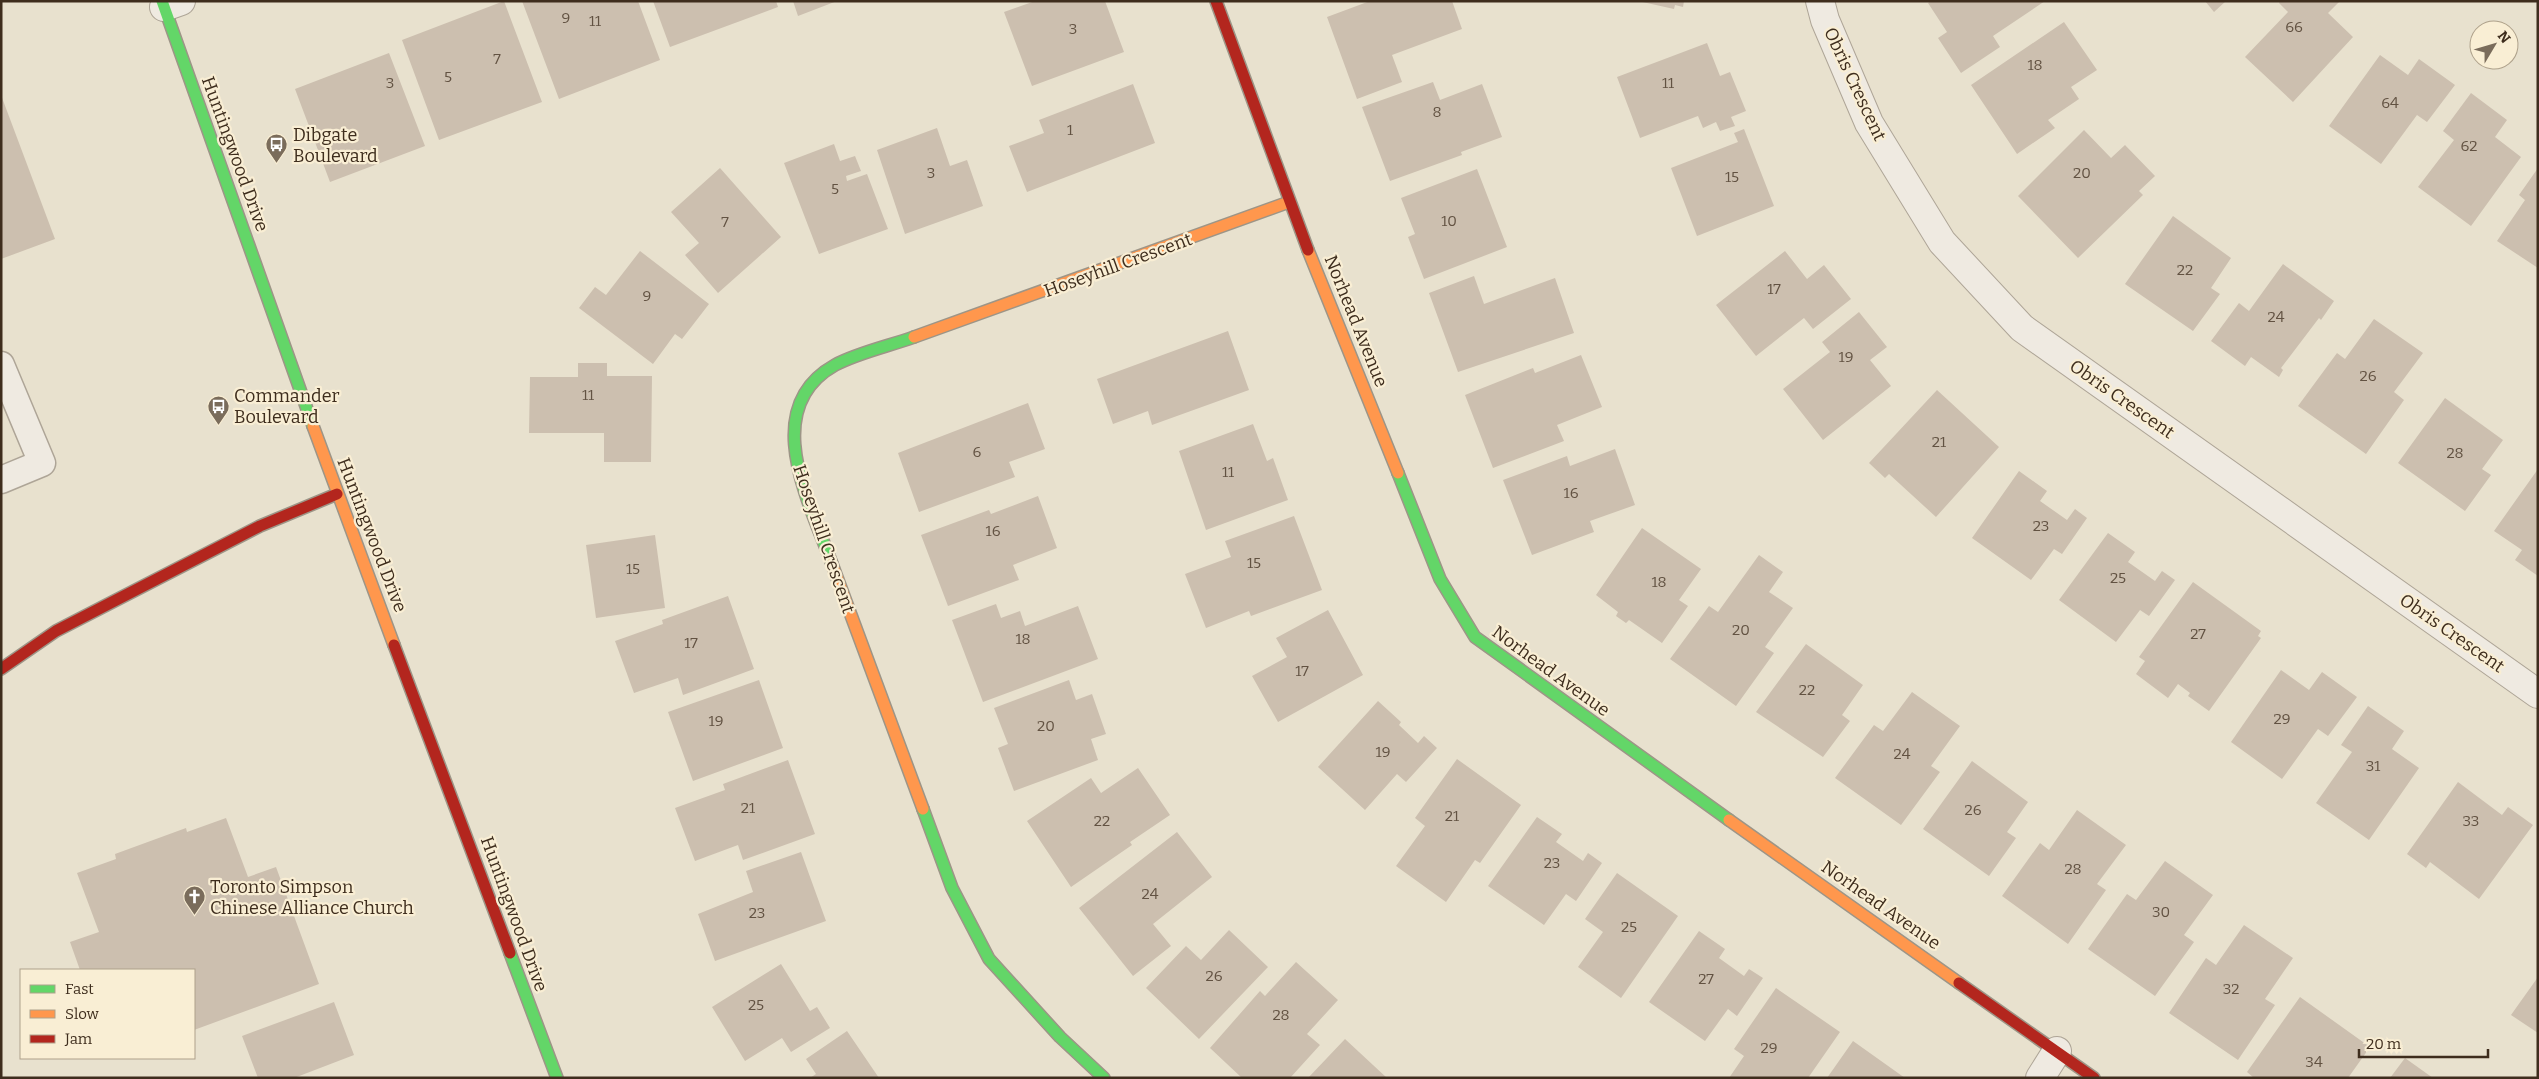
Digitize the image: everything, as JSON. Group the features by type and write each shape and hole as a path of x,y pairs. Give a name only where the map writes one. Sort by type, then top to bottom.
{"street":[{"name":"Norhead Avenue","path":"1216,1 1289,202 1440,579 1475,637 1600,729 2094,1078"},
{"name":"Obris Crescent","path":"1820,1 1825,20 1869,123 1942,242 2022,328 2538,694"},
{"name":"Huntingwood Drive","path":"169,3 337,494 557,1078"},
{"name":"Hoseyhill Crescent","path":"1104,1078 1060,1037 990,959 952,888 799,474 793,428 800,402 809,385 835,365 1289,202"},
{"path":"1,669 56,631 260,526 337,494"},
{"path":"2040,1078 2058,1051"}],"lane":[{"path":"1,365 42,463 1,480"}],"building":[{"path":"504,1 542,102 439,140 402,40"},
{"path":"522,1 638,1 660,60 559,99"},
{"path":"653,1 776,1 778,7 670,47"},
{"path":"793,1 837,1 798,16"},
{"path":"1035,1 1105,1 1124,52 1032,86 1004,12"},
{"path":"1370,1 1452,1 1462,29 1392,55 1402,82 1357,99 1327,17"},
{"path":"1638,1 1684,1 1683,7 1675,5 1674,9"},
{"path":"1931,1 2045,1 1993,36 2000,47 1961,73 1938,38 1947,32 1928,3"},
{"path":"2205,1 2226,1 2214,12"},
{"path":"2280,1 2340,1 2328,13 2353,37 2293,102 2245,57 2288,12 2279,3"},
{"path":"2064,22 2097,70 2071,87 2079,99 2048,120 2055,128 2017,154 1971,85"},
{"path":"1707,43 1720,76 1730,72 1746,111 1731,117 1735,126 1720,131 1716,122 1703,128 1698,116 1640,138 1617,77"},
{"path":"389,53 425,146 330,182 295,89"},
{"path":"2380,55 2408,75 2419,59 2455,85 2427,122 2417,115 2381,164 2329,126"},
{"path":"1433,82 1440,100 1482,84 1502,137 1461,152 1462,155 1390,181 1362,107"},
{"path":"1133,84 1155,143 1027,192 1009,146 1044,133 1039,120"},
{"path":"2471,93 2507,120 2495,137 2521,157 2471,226 2418,187 2454,140 2443,131"},
{"path":"1,95 55,239 1,259"},
{"path":"937,128 950,166 967,160 983,206 905,234 877,150"},
{"path":"1744,129 1774,206 1697,236 1671,168 1738,142 1734,133"},
{"path":"2084,130 2111,158 2125,145 2155,176 2139,191 2143,195 2078,258 2018,196"},
{"path":"834,144 840,161 855,156 861,171 846,176 847,181 867,174 888,229 819,254 784,163"},
{"path":"720,168 781,237 718,293 685,255 699,243 671,212"},
{"path":"2538,168 2538,268 2497,241 2525,200 2519,195"},
{"path":"1477,169 1507,247 1424,279 1408,237 1415,234 1401,198"},
{"path":"2173,216 2231,258 2211,288 2220,294 2193,331 2125,284"},
{"path":"640,251 709,304 682,339 675,334 653,364 579,308 595,287 606,295"},
{"path":"1785,251 1807,279 1824,265 1851,299 1813,329 1804,318 1756,356 1716,305"},
{"path":"2283,264 2334,301 2321,320 2319,318 2281,368 2283,370 2279,377 2251,357 2245,366 2211,341 2239,303 2249,311"},
{"path":"1474,276 1484,304 1555,278 1574,333 1458,372 1429,293"},
{"path":"1859,312 1887,347 1870,360 1891,386 1823,440 1783,389 1830,352 1822,342"},
{"path":"2374,319 2423,353 2394,392 2404,400 2366,454 2298,406 2337,353 2345,359"},
{"path":"1228,331 1249,390 1152,425 1148,411 1113,424 1097,379"},
{"path":"1581,355 1602,407 1557,425 1564,441 1493,468 1465,395 1533,368 1535,373"},
{"path":"578,363 607,363 607,376 652,376 651,462 604,462 604,433 529,433 530,377 578,377"},
{"path":"1937,390 1999,447 1936,517 1889,474 1885,478 1869,463"},
{"path":"2445,398 2503,440 2482,469 2491,475 2465,511 2398,463"},
{"path":"1028,403 1045,449 1009,462 1015,477 919,512 898,453"},
{"path":"1253,424 1267,461 1273,458 1288,500 1206,530 1179,451"},
{"path":"1615,449 1635,505 1590,521 1594,532 1532,555 1503,480 1567,456 1570,466"},
{"path":"2538,469 2538,576 2515,560 2522,550 2494,531"},
{"path":"2019,471 2047,491 2040,501 2067,520 2075,509 2087,518 2062,554 2054,549 2031,580 1972,538"},
{"path":"1038,496 1057,548 1013,565 1019,580 948,606 921,535 989,510 991,514"},
{"path":"1294,516 1322,590 1251,616 1249,611 1206,628 1185,574 1231,557 1225,541"},
{"path":"1642,528 1701,569 1679,600 1688,606 1662,643 1629,620 1626,623 1616,616 1618,612 1596,595"},
{"path":"2108,533 2135,552 2128,562 2155,581 2162,571 2175,580 2149,616 2140,610 2116,642 2059,600"},
{"path":"655,535 665,608 596,618 586,545"},
{"path":"1759,555 1783,572 1769,592 1793,608 1765,647 1774,653 1736,706 1670,659 1709,606 1718,612"},
{"path":"2193,582 2261,631 2258,636 2261,638 2209,711 2188,696 2190,693 2178,684 2168,698 2136,674 2145,661 2139,657"},
{"path":"728,596 754,669 683,695 678,678 634,693 615,641 663,624 662,620"},
{"path":"996,604 1001,618 1020,611 1025,626 1078,606 1098,659 983,702 952,620"},
{"path":"1328,610 1363,675 1278,722 1252,676 1287,657 1276,638"},
{"path":"1806,644 1863,685 1842,715 1850,721 1823,757 1756,712"},
{"path":"2281,670 2309,690 2322,672 2357,697 2328,736 2318,729 2282,779 2231,742"},
{"path":"759,680 783,748 693,781 668,712"},
{"path":"1069,680 1076,700 1092,694 1106,734 1091,739 1098,760 1014,791 998,748 1008,744 994,708"},
{"path":"1912,692 1960,726 1931,766 1940,772 1901,825 1835,778 1874,725 1883,731"},
{"path":"1378,701 1401,722 1399,725 1418,743 1424,736 1437,748 1406,782 1397,774 1365,810 1318,767"},
{"path":"2368,706 2404,731 2392,749 2419,768 2369,840 2316,803 2352,752 2341,745"},
{"path":"1457,759 1521,805 1480,863 1475,860 1446,902 1396,866 1425,826 1415,818"},
{"path":"788,760 815,834 743,860 738,845 695,861 675,808 725,790 723,784"},
{"path":"1972,761 2028,802 2007,832 2016,838 1989,876 1923,829"},
{"path":"1138,768 1170,815 1130,842 1132,845 1071,887 1027,821 1091,778 1101,793"},
{"path":"2458,782 2502,815 2508,807 2533,825 2479,899 2430,862 2426,868 2407,854"},
{"path":"2077,810 2126,845 2097,884 2106,890 2068,944 2002,896 2040,843 2049,850"},
{"path":"1537,817 1562,834 1556,842 1583,861 1588,853 1602,863 1576,901 1566,894 1544,925 1488,886"},
{"name":"Toronto Simpson Chinese Alliance Church","path":"226,818 248,877 276,867 319,984 195,1030 195,969 80,969 70,942 99,932 77,873 116,859 115,854 186,828 187,832"},
{"path":"1177,832 1212,877 1153,924 1171,946 1133,976 1079,908"},
{"path":"801,852 826,921 715,961 698,914 753,892 746,871"},
{"path":"2165,861 2213,895 2184,935 2194,942 2155,996 2088,949 2127,894 2136,900"},
{"path":"1617,873 1678,916 1621,998 1578,967 1603,932 1585,919"},
{"path":"2244,925 2293,958 2265,999 2275,1005 2238,1060 2169,1013 2206,958 2216,965"},
{"path":"1229,930 1268,967 1199,1039 1146,988 1186,946 1201,960"},
{"path":"1699,931 1725,949 1719,958 1744,976 1749,969 1763,978 1737,1016 1728,1009 1705,1041 1649,1002"},
{"path":"1296,962 1338,1000 1307,1034 1320,1045 1290,1078 1242,1078 1210,1048 1260,991 1265,996"},
{"path":"781,964 810,1011 817,1007 830,1028 791,1052 782,1038 745,1061 712,1007"},
{"path":"2538,977 2538,1033 2511,1015"},
{"path":"1776,988 1840,1032 1808,1078 1729,1078 1744,1056 1734,1049"},
{"path":"2300,997 2370,1047 2348,1078 2254,1078 2247,1072"},
{"path":"334,1002 354,1055 294,1078 258,1078 242,1036"},
{"path":"847,1031 879,1078 810,1078 816,1074 806,1059"},
{"path":"1345,1039 1387,1078 1308,1078"},
{"path":"1853,1041 1905,1078 1827,1078"},
{"path":"2405,1058 2433,1078 2390,1078"}],"traffic: fast":[{"path":"162,1 313,426"},
{"path":"832,564 812,514 796,458 794,431 799,406 812,383 835,365 863,353 914,337"},
{"path":"1398,473 1440,579 1475,637 1729,820"},
{"path":"923,809 952,888 989,959 1060,1037 1104,1078"},
{"path":"510,953 557,1078"}],"traffic: slow":[{"path":"914,337 1289,202"},
{"path":"1308,250 1398,473"},
{"path":"313,426 394,645"},
{"path":"832,564 923,809"},
{"path":"1729,820 1959,983"}],"traffic: jam":[{"path":"1216,1 1308,250"},
{"path":"1,669 56,631 260,526 337,494"},
{"path":"394,645 510,953"},
{"path":"1959,983 2094,1078"}],"place":[{"name":"Dibgate Boulevard","path":"277,164"},
{"name":"Commander Boulevard","path":"218,425"},
{"name":"Toronto Simpson Chinese Alliance Church","path":"194,916"}]}
